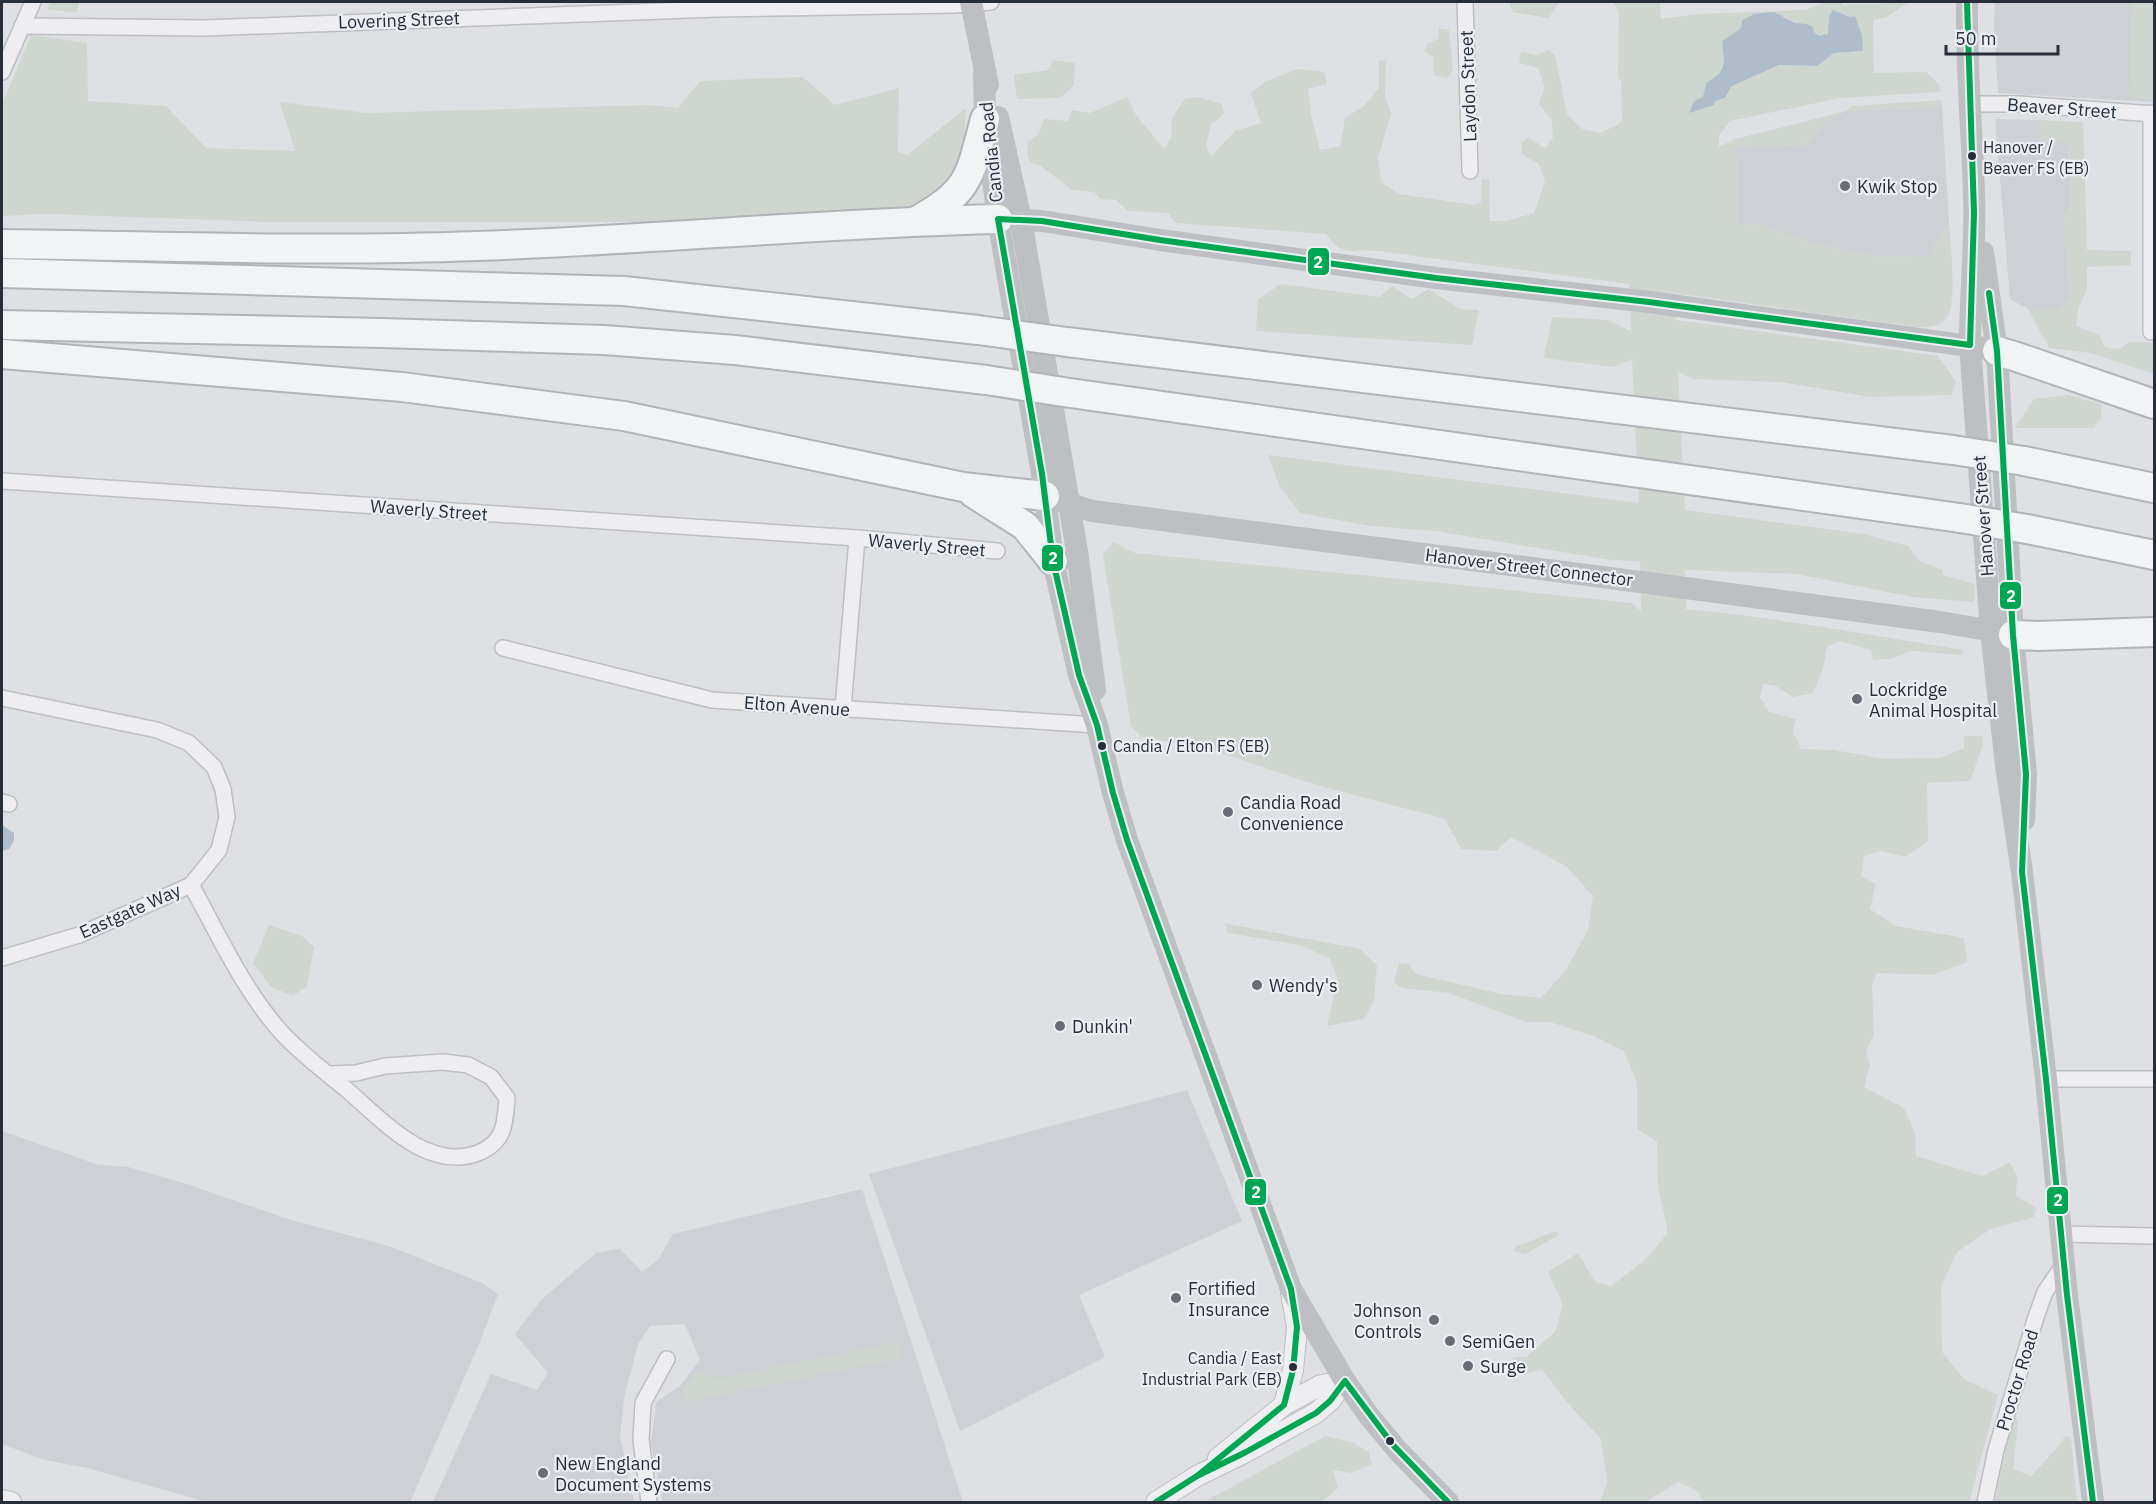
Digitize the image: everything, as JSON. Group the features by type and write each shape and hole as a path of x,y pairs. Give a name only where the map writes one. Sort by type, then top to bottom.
{"highway":[{"path":"915,222 939,208 963,185 976,155 985,119"},
{"path":"2,244 466,247 915,222 1009,220"},
{"path":"2,273 624,291 978,330 1953,450 2024,461 2154,488"},
{"path":"2,325 324,331 604,340 735,350 986,380 1960,518 2154,555"},
{"path":"1984,348 2154,404"},
{"path":"2,354 402,387 601,413 963,487 1057,500"},
{"path":"2024,461 2154,469"},
{"path":"963,487 1024,526 1053,561"},
{"path":"2002,633 2038,636 2154,632"}],"main road":[{"name":"Candia Road","path":"978,2 985,119 1009,220"},
{"name":"Hanover Street","path":"1967,2 1968,104 2002,633 2026,774 2022,872 2046,1079 2064,1264 2093,1503"},
{"name":"Candia Road","path":"984,73 998,119 1009,220 1057,500 1094,672 1097,725"},
{"path":"1009,220 1042,221 1171,242 1436,278 1649,302 1984,348"},
{"name":"Candia Road","path":"1057,500 1053,561 1079,675 1097,725 1113,793 1127,840 1291,1289 1345,1381 1369,1416 1448,1503"},
{"name":"Hanover Street Connector","path":"1057,500 1103,512 1691,588 1940,622 2002,633"}],"street":[{"path":"2,72 33,2"},
{"name":"Lovering Street","path":"22,26 206,28 716,9 978,2"},
{"name":"Laydon Street","path":"1465,2 1470,171"},
{"name":"Beaver Street","path":"1968,104 2019,104 2153,113"},
{"path":"2153,113 2153,332"},
{"name":"Waverly Street","path":"2,481 857,538 997,551"},
{"name":"Waverly Street","path":"843,709 857,538"},
{"name":"Elton Avenue","path":"503,648 712,700 1097,725"},
{"name":"Eastgate Way","path":"2,698 157,730 189,743 214,767 223,789 227,817 219,850 191,885 79,935 2,958"},
{"path":"191,885 233,965 281,1033 328,1074 393,1129 415,1146 439,1156 465,1158 492,1147 505,1126 507,1098 490,1077 468,1065 443,1062 416,1063 328,1074"},
{"path":"2046,1079 2154,1079"},
{"path":"2061,1234 2154,1236"},
{"name":"Proctor Road","path":"1985,1503 1996,1450 2036,1317 2045,1292 2064,1264"},
{"path":"1284,1405 1293,1370 1297,1327 1291,1289"},
{"path":"649,1503 641,1440 643,1403 667,1359"},
{"path":"1156,1503 1197,1476 1284,1405 1322,1385 1345,1381"},
{"path":"1197,1476 1316,1413 1330,1401 1345,1381"},
{"path":"2,1500 11,1503"}],"shaded area":[{"path":"50,2 79,2 77,13 47,9"},
{"path":"1510,2 1559,2 1549,18 1512,12"},
{"path":"1613,2 1660,2 1661,19 1698,14 1805,10 1827,2 1842,2 1843,6 1908,2 1887,17 1873,20 1874,73 1926,72 1939,84 1940,92 1840,98 1730,121 1719,135 1719,147 1735,139 1846,111 1827,120 1806,145 1736,148 1738,225 1759,224 1809,242 1872,256 1927,257 1949,222 1952,301 1950,312 1943,322 1932,326 1915,327 1674,293 1676,320 1938,356 1956,382 1951,395 1870,397 1780,382 1692,379 1678,372 1685,510 1864,534 1908,546 1919,561 1943,570 1943,575 1975,584 1974,602 1913,597 1796,574 1685,570 1686,609 1791,622 1964,650 1961,655 1911,651 1891,659 1873,660 1871,650 1839,641 1827,647 1823,669 1813,693 1793,697 1776,686 1764,684 1760,697 1769,712 1796,719 1793,732 1801,749 1834,750 1884,759 1940,758 1964,748 1964,736 1982,736 1983,745 1970,781 1927,783 1928,841 1905,857 1882,851 1864,856 1861,876 1876,884 1870,909 1896,926 1964,938 1967,962 1933,975 1877,973 1872,985 1874,1034 1866,1051 1870,1064 1864,1087 1904,1108 1915,1133 1916,1156 1982,1176 2010,1162 2017,1177 2016,1196 2036,1208 2034,1217 1991,1229 1957,1252 1941,1287 1942,1352 1964,1379 1998,1395 1969,1502 1704,1502 1696,1490 1678,1482 1645,1502 1600,1502 1607,1482 1601,1439 1571,1407 1542,1370 1520,1375 1497,1374 1514,1357 1526,1357 1555,1332 1563,1305 1548,1272 1578,1253 1595,1282 1611,1286 1646,1259 1667,1234 1658,1187 1657,1142 1637,1129 1637,1083 1624,1051 1593,1036 1550,1022 1526,1022 1449,993 1402,988 1394,982 1399,963 1409,964 1415,974 1502,994 1541,998 1566,970 1588,930 1593,896 1566,866 1511,837 1496,851 1461,849 1445,819 1310,783 1206,748 1141,737 1131,726 1103,555 1113,542 1135,553 1631,603 1641,611 1640,561 1611,560 1435,531 1370,526 1300,513 1279,485 1268,455 1639,503 1632,359 1614,367 1544,358 1552,317 1608,320 1631,331 1629,284 1377,251 1348,251 1338,247 1326,234 1175,223 1168,213 1128,211 1116,200 1100,199 1094,192 1072,190 1041,166 1031,163 1027,154 1028,141 1038,135 1044,119 1068,121 1072,110 1090,113 1127,97 1136,115 1164,149 1171,138 1172,118 1185,99 1198,97 1221,104 1225,113 1211,124 1206,146 1211,156 1235,131 1261,123 1251,93 1265,82 1296,69 1324,72 1327,84 1308,89 1311,114 1320,150 1340,146 1345,118 1364,106 1379,88 1379,61 1386,60 1385,96 1391,114 1378,158 1381,182 1399,194 1474,205 1481,202 1482,179 1489,180 1490,221 1507,221 1534,213 1545,182 1539,164 1522,154 1522,143 1528,137 1545,148 1553,138 1552,121 1539,103 1545,88 1538,68 1519,63 1521,52 1538,55 1548,50 1555,55 1567,114 1582,129 1601,133 1619,124 1622,119 1621,80 1618,78 1619,11","holes":["1843,13 1850,17 1862,51 1834,53 1817,66 1779,65 1732,86 1725,98 1715,101 1694,101 1703,98 1706,83 1721,71 1724,61 1722,41 1741,28 1742,20 1754,14 1786,17 1819,36 1828,34 1828,28"]},
{"path":"1995,2 2154,2 2154,102 1998,93 1994,27"},
{"path":"2131,2 2154,2 2154,100 2129,97"},
{"path":"1439,28 1449,30 1453,70 1447,78 1434,75 1433,57 1424,51 1428,43 1438,39"},
{"path":"31,35 87,43 88,101 166,106 206,148 295,151 280,102 367,113 649,105 678,108 700,81 803,77 835,105 899,88 898,152 907,155 966,108 964,146 953,181 942,192 906,210 706,222 267,222 45,214 2,216 2,105"},
{"path":"1053,60 1075,63 1074,85 1060,98 1017,99 1014,75 1048,70"},
{"path":"1942,100 1942,107 1846,111 1851,106"},
{"path":"1942,107 1949,222 1927,257 1872,256 1809,242 1759,224 1738,225 1736,147 1806,145 1827,120 1846,111"},
{"path":"1995,119 2039,120 2039,140 2068,143 2071,206 2064,215 2069,298 2060,309 2028,309 2010,299"},
{"path":"2039,120 2083,122 2087,250 2131,251 2131,265 2087,267 2087,289 2078,309 2076,326 2099,335 2105,347 2119,349 2130,342 2154,342 2154,374 2090,353 2049,348 2028,309 2060,309 2069,298 2064,215 2071,206 2068,143 2039,141"},
{"path":"1281,284 1380,297 1392,286 1412,299 1429,289 1459,309 1479,310 1472,345 1256,331 1258,299"},
{"path":"2068,395 2101,404 2101,418 2094,428 2015,428 2034,399"},
{"path":"1224,923 1360,949 1377,965 1374,1000 1364,1019 1327,1026 1338,979 1329,958 1300,945 1228,933"},
{"path":"269,925 302,936 314,947 307,986 293,996 271,987 253,963"},
{"path":"1187,1090 1242,1221 1079,1295 1105,1357 960,1431 869,1174"},
{"path":"2,1131 96,1164 128,1167 187,1184 291,1220 389,1246 482,1283 498,1294 479,1344 410,1502 207,1502 87,1468 45,1460 2,1444"},
{"path":"862,1189 963,1502 663,1502 651,1444 656,1402 680,1386 700,1360 685,1324 650,1326 638,1344 624,1398 620,1436 634,1502 433,1502 491,1374 537,1390 548,1373 515,1334 542,1299 596,1253 620,1249 642,1272 658,1260 673,1234"},
{"path":"1555,1231 1559,1235 1525,1254 1512,1251 1515,1247"},
{"path":"899,1342 903,1358 685,1402 683,1388 700,1370 715,1379"},
{"path":"2013,1414 2018,1422 2013,1469 2031,1476 2065,1436 2071,1437 2077,1502 1995,1502"},
{"path":"1325,1436 1352,1442 1369,1452 1372,1464 1351,1473 1333,1470 1338,1488 1321,1502 1204,1502"}],"water":[{"path":"1833,10 1850,17 1855,16 1862,36 1863,51 1834,53 1817,66 1779,65 1732,86 1725,98 1715,101 1714,105 1689,113 1694,101 1703,97 1706,83 1721,71 1724,61 1722,41 1741,28 1742,20 1754,14 1774,12 1795,23 1813,27 1814,32 1819,36 1828,34 1829,16"},
{"path":"2,825 14,833 14,841 9,849 2,851"}],"transit line":[{"name":"2","path":"1197,1476 1284,1405 1293,1370 1297,1327 1291,1289 1127,840 1097,725 1079,675 1053,561 1042,474 998,219 1042,221 1160,240 1436,278 1649,302 1970,345 1974,213 1967,2"},
{"name":"2","path":"1989,293 1997,351 2013,635 2026,774 2022,872 2046,1079 2067,1295 2093,1502"},
{"name":"2","path":"1156,1502 1197,1476 1316,1413 1330,1401 1345,1381 1393,1445 1448,1502"}],"place":[{"name":"Hanover / Beaver FS (EB)","path":"1972,156"},
{"name":"Kwik Stop","path":"1845,186"},
{"name":"Lockridge Animal Hospital","path":"1857,699"},
{"name":"Candia / Elton FS (EB)","path":"1102,746"},
{"name":"Candia Road Convenience","path":"1228,812"},
{"name":"Wendy's","path":"1257,985"},
{"name":"Dunkin'","path":"1060,1026"},
{"name":"Fortified Insurance","path":"1176,1298"},
{"name":"Johnson Controls","path":"1434,1320"},
{"name":"SemiGen","path":"1450,1341"},
{"name":"Surge","path":"1468,1366"},
{"name":"Candia / East Industrial Park (EB)","path":"1293,1367"},
{"name":"New England Document Systems","path":"543,1473"}]}
